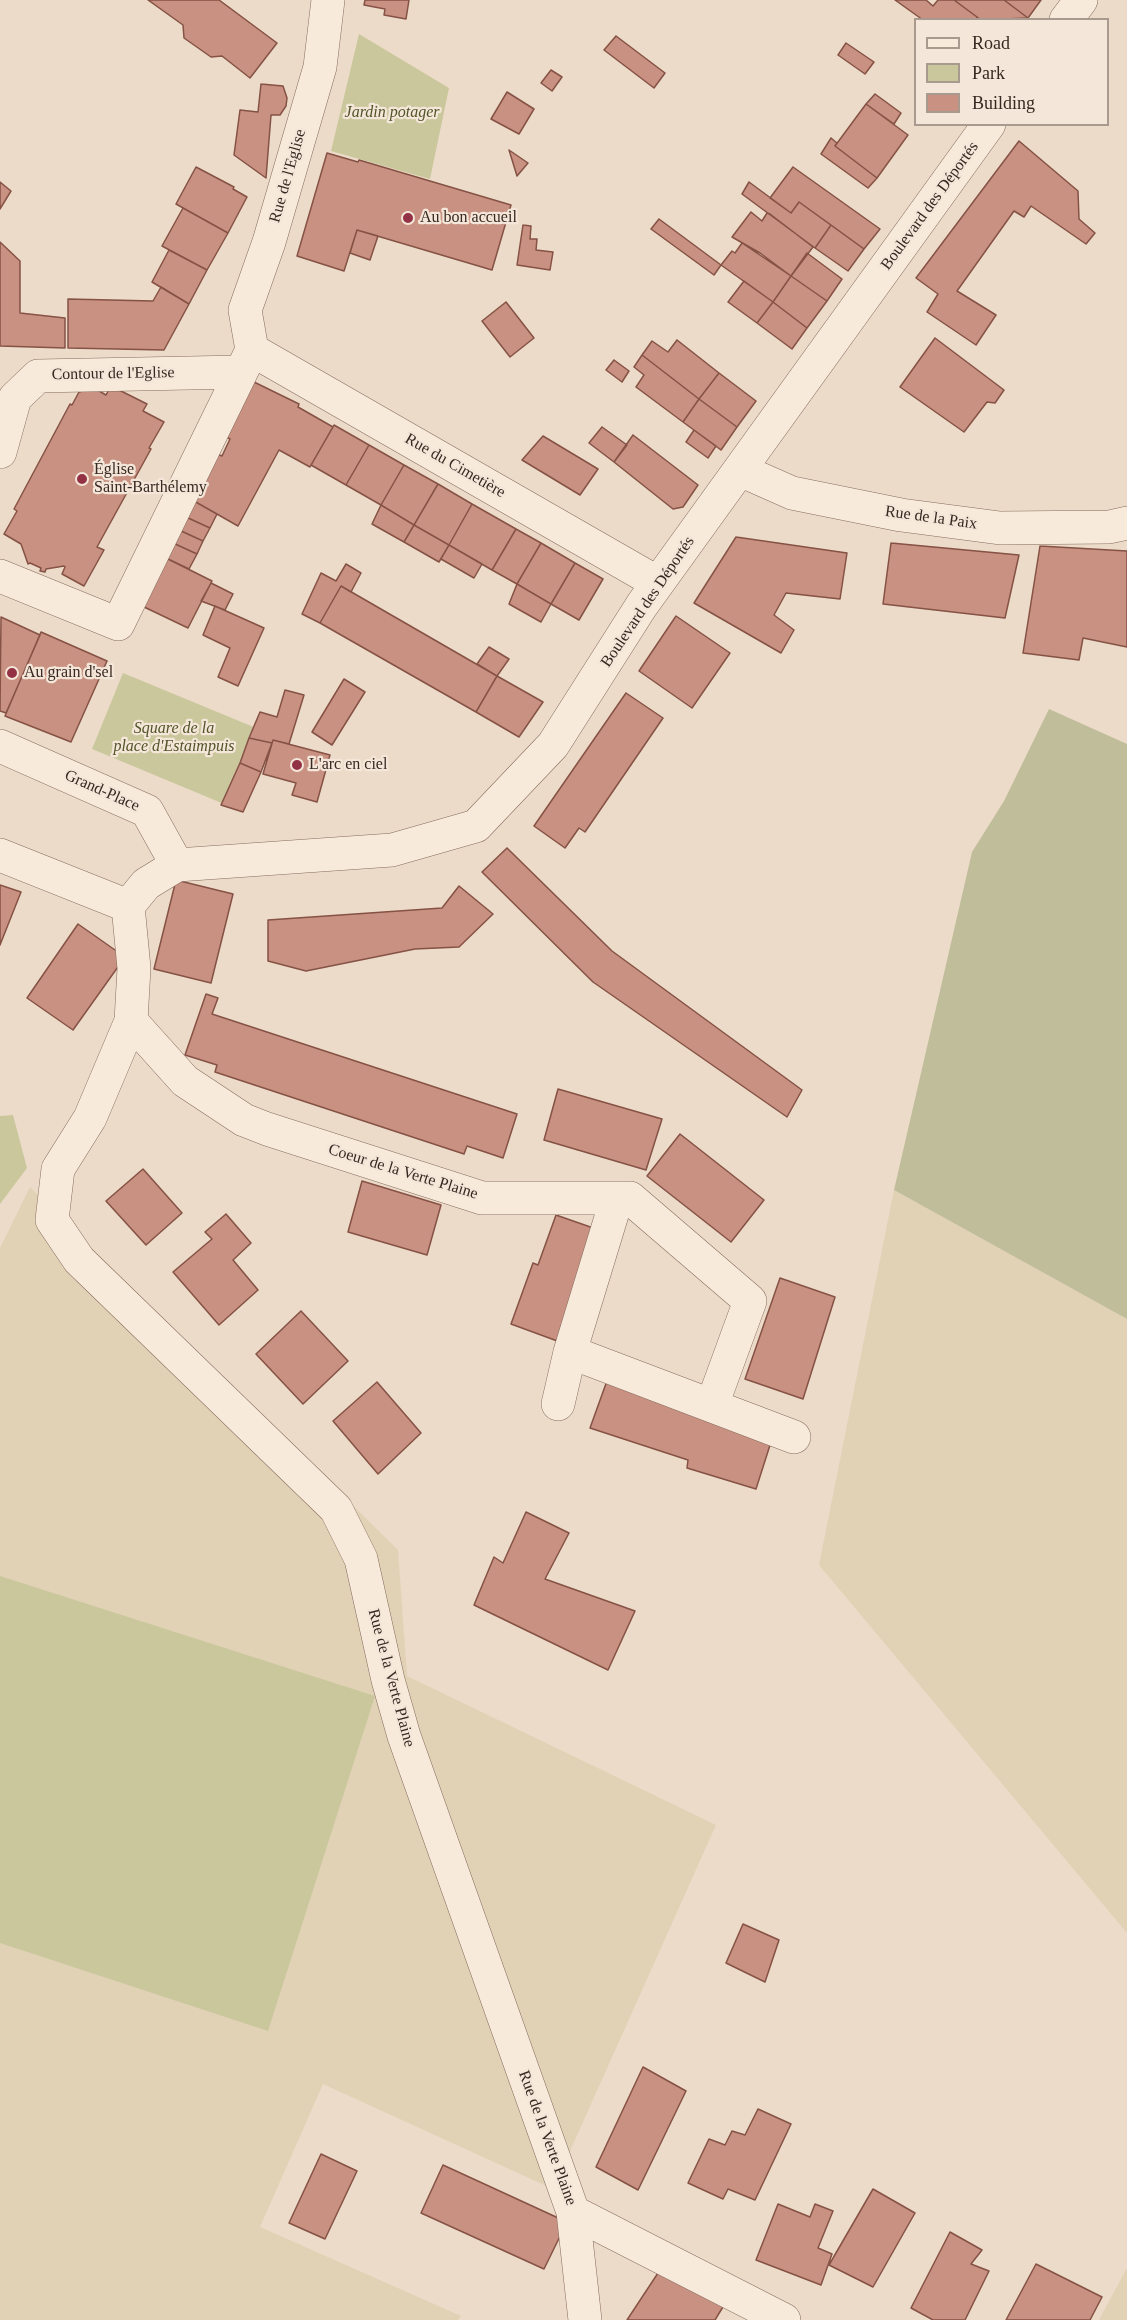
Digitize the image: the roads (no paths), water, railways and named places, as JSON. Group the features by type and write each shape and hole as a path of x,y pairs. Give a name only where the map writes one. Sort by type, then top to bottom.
{"street":[{"name":"Rue de l'Eglise","path":"246,361 245,310 269,242 320,67 328,0"},
{"path":"1068,18 1081,0"},
{"name":"Boulevard des Déportés","path":"177,865 392,850 476,826 553,745 658,583 987,126"},
{"path":"0,576 118,624 246,361"},
{"name":"Contour de l'Eglise","path":"0,452 15,398 38,376 246,361"},
{"name":"Rue du Cimetière","path":"246,361 658,583"},
{"name":"Rue de la Paix","path":"740,470 792,493 912,516 1000,528 1109,527 1127,523"},
{"name":"Grand-Place","path":"0,746 147,811 177,865"},
{"path":"0,855 128,906 146,884 177,865"},
{"name":"Rue de la Verte Plaine","path":"128,906 134,968 130,1021 90,1118 58,1168 52,1220 79,1260 336,1509 361,1559 388,1680 404,1736 573,2212 784,2320"},
{"name":"Coeur de la Verte Plaine","path":"130,1021 185,1081 244,1120 267,1129 482,1198 630,1198 750,1301 712,1405"},
{"path":"558,1404 570,1352 617,1198"},
{"path":"570,1352 794,1437"},
{"path":"573,2212 585,2320"}],"place":[{"name":"Au bon accueil","path":"408,218"},
{"name":"Église Saint-Barthélemy","path":"82,479"},
{"name":"Au grain d'sel","path":"12,673"},
{"name":"L'arc en ciel","path":"297,765"}],"park label":[{"name":"Jardin potager","path":"392,113"},
{"name":"Square de la place d'Estaimpuis","path":"174,738"}]}
